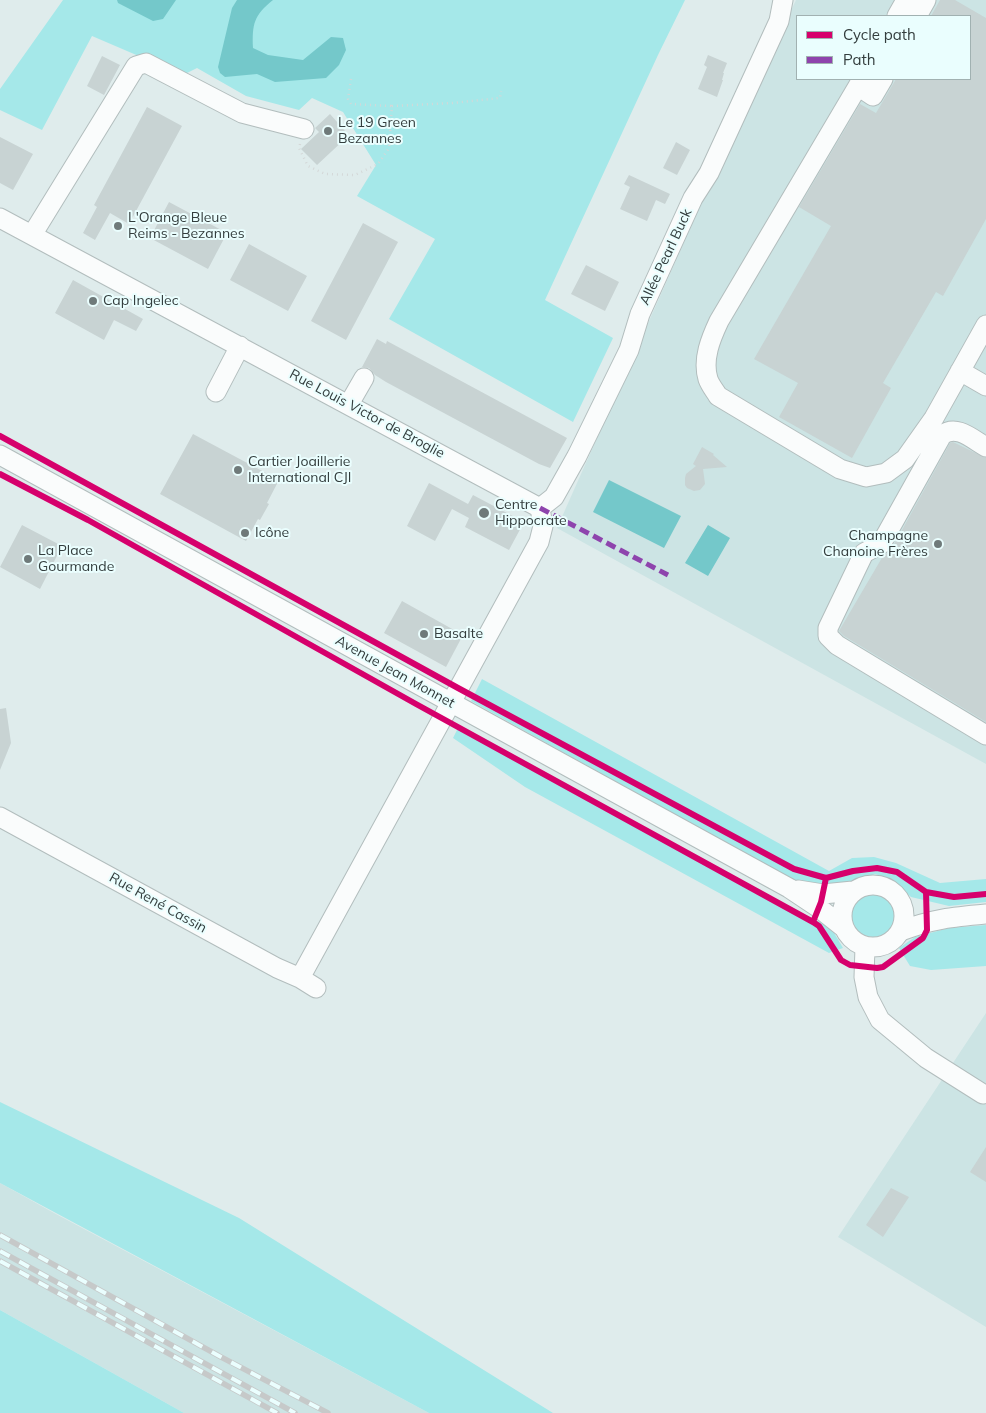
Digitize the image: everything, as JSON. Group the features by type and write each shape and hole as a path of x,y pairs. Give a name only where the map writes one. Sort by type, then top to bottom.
{"street":[{"name":"Allée Pearl Buck","path":"540,508 554,497 577,456 629,350 640,314 693,198 709,173 779,21 782,0"},
{"path":"898,15 906,0"},
{"path":"918,15 926,0"},
{"path":"32,234 136,66 146,63 242,113 304,129"},
{"path":"882,80 873,96 860,82 719,321 710,342 707,362 708,379 718,396 840,470 866,476 886,473 904,459 934,418 986,325"},
{"name":"Rue Louis Victor de Broglie","path":"0,218 540,508"},
{"path":"216,392 240,346"},
{"path":"960,371 986,386"},
{"path":"349,404 364,378"},
{"path":"986,447 957,430 948,431 942,435 881,544 864,552 828,628 828,636 837,645 986,735"},
{"name":"Avenue Jean Monnet","path":"0,455 790,888 843,927"},
{"path":"300,978 539,542 543,526 540,508"},
{"name":"Rue René Cassin","path":"0,816 316,988"},
{"path":"874,884 884,886 900,900 904,910 904,921 901,931 885,945 875,948 865,947 852,940 843,927 841,918 842,907 846,898 853,891 863,886 874,884"},
{"name":"Avenue Jean Monnet","path":"790,888 823,894 853,891"},
{"path":"900,900 926,910 953,916"},
{"path":"901,931 926,922 953,916 986,914"},
{"path":"865,947 864,972 868,997 880,1020 926,1058 983,1094"}],"path":[{"path":"351,79 348,99 350,104 392,106 452,104 500,98 502,91"},
{"path":"304,129 299,148 308,166 325,174 355,175 378,164 389,148 392,106"}],"shaded area":[{"path":"63,0 685,0 545,300 613,338 573,422 389,319 435,239 357,196 376,165 343,112 312,98 299,110 246,96 197,68 183,75 92,36 42,130 0,110 0,89"},
{"path":"117,0 176,0 163,19 153,21 118,3"},
{"path":"237,0 273,0 262,10 255,21 253,48 268,55 303,60 331,37 343,38 346,50 339,65 326,78 275,82 257,74 225,77 220,73 218,67 232,8"},
{"path":"796,0 986,0 986,764 557,528 721,159"},
{"path":"609,480 681,516 664,548 593,512"},
{"path":"708,525 730,538 708,576 685,563"},
{"path":"482,679 829,871 852,858 874,857 896,863 940,883 986,879 986,902 949,906 911,897 891,879 875,874 838,886 800,884 471,701"},
{"path":"459,726 811,918 830,926 843,948 829,953 525,787 453,738"},
{"path":"869,893 877,893 889,899 895,915 889,931 877,937 869,937 857,931 851,919 851,911 857,899"},
{"path":"986,925 986,966 931,970 910,966 899,948 915,937 949,928"},
{"path":"986,1013 986,1327 838,1237"},
{"path":"0,1102 239,1218 553,1413 429,1413 0,1183"},
{"path":"0,1183 429,1413 184,1413 0,1310"},
{"path":"0,1310 184,1413 0,1413"}],"building":[{"path":"940,0 955,0 986,18 986,219 943,296 936,292 883,383 891,388 852,458 779,417 798,383 754,359 831,226 799,207 860,104 876,113 895,80 971,80 971,15 932,15"},
{"path":"708,55 727,63 717,97 698,89 707,67 704,65"},
{"path":"102,56 120,65 104,95 87,86"},
{"path":"147,107 182,126 129,224 110,213 95,240 83,233 97,207 94,205"},
{"path":"330,114 345,131 342,134 346,138 317,165 301,149 319,132 315,128"},
{"path":"0,137 33,154 13,190 0,183"},
{"path":"676,142 690,150 677,175 663,168"},
{"path":"629,175 670,194 665,204 656,200 647,221 620,209 630,187 624,184"},
{"path":"169,202 227,233 208,269 150,238"},
{"path":"363,223 398,242 346,340 311,321"},
{"path":"249,244 307,276 288,311 230,280"},
{"path":"586,265 619,282 605,311 571,294"},
{"path":"73,280 143,319 136,331 114,320 104,340 55,313"},
{"path":"377,339 386,344 387,341 567,438 550,468 539,464 386,382 375,375 369,368 362,367"},
{"path":"193,434 279,480 267,503 269,504 246,541 160,494"},
{"name":"Champagne Chanoine Frères","path":"953,442 986,458 986,722 844,636 839,631 883,556 891,550 950,443"},
{"path":"702,447 714,454 727,467 703,469 705,484 700,490 694,491 687,488 685,478 686,474 696,466 693,464"},
{"name":"Centre Hippocrate","path":"429,483 468,504 473,495 524,522 509,550 465,527 469,518 452,509 435,541 407,526"},
{"name":"La Place Gourmande","path":"22,525 62,546 40,589 0,567"},
{"name":"Basalte","path":"402,601 463,635 446,667 384,633"},
{"path":"6,708 11,743 0,770 0,709"},
{"path":"986,1147 986,1182 970,1172"},
{"path":"891,1188 909,1197 883,1237 866,1225"}],"railway":[{"path":"0,1235 221,1357 328,1413"},
{"path":"0,1251 295,1413"},
{"path":"0,1261 277,1413"}],"marked path":[{"path":"540,508 668,575"}],"cycle path":[{"path":"0,436 458,688 794,869 826,878 853,871 877,868 897,872 926,892 954,897 986,894"},
{"path":"0,474 88,520 416,704 813,922"},
{"path":"826,878 821,902 813,922 819,926 841,960 850,965 883,967 923,938 927,930 926,892"}],"place":[{"name":"Le 19 Green Bezannes","path":"328,131"},
{"name":"L'Orange Bleue Reims - Bezannes","path":"118,226"},
{"name":"Cap Ingelec","path":"93,301"},
{"name":"Cartier Joaillerie International CJI","path":"238,470"},
{"name":"Centre Hippocrate","path":"484,513"},
{"name":"Icône","path":"245,533"},
{"name":"Champagne Chanoine Frères","path":"938,544"},
{"name":"La Place Gourmande","path":"28,559"},
{"name":"Basalte","path":"424,634"}]}
